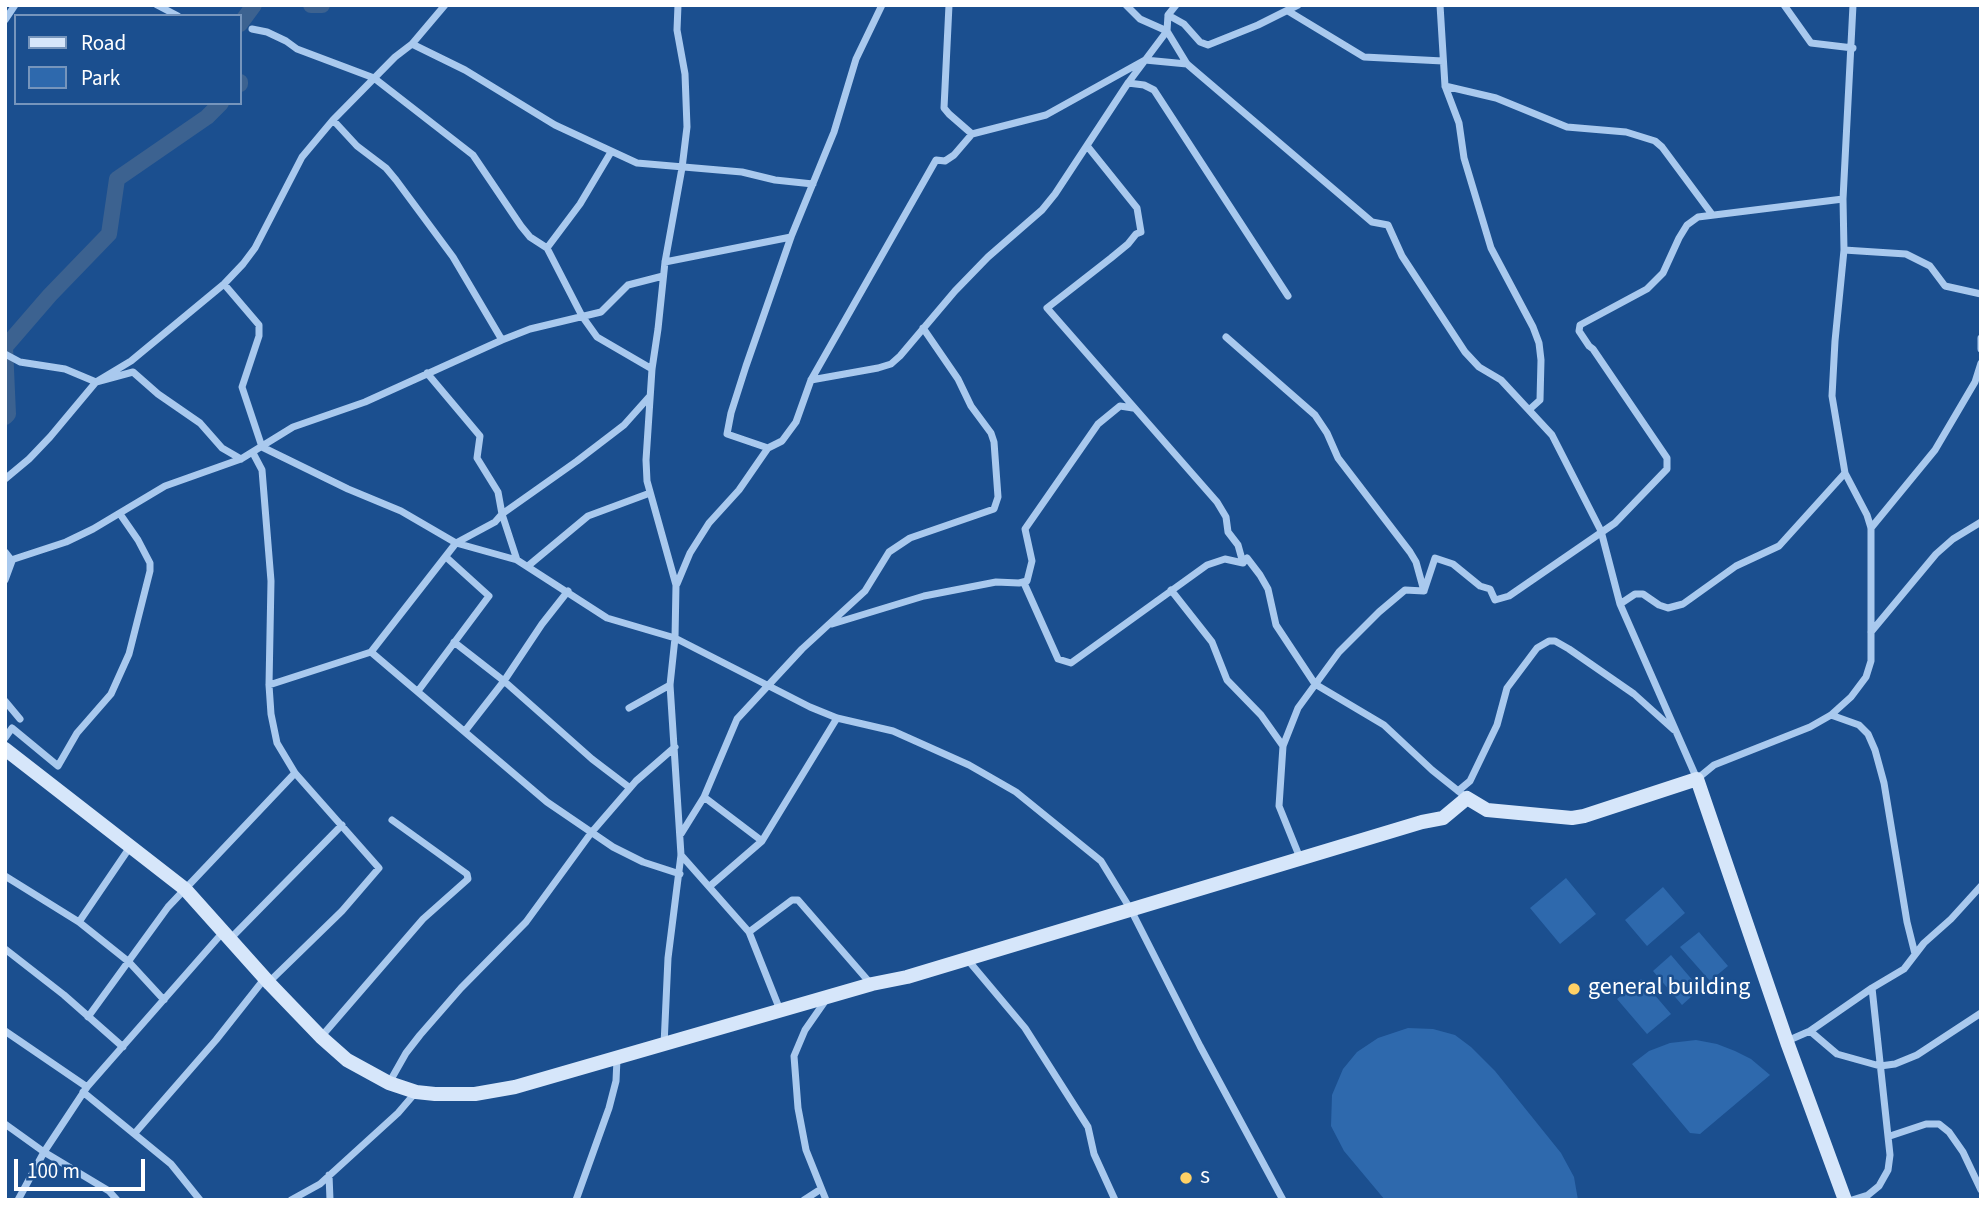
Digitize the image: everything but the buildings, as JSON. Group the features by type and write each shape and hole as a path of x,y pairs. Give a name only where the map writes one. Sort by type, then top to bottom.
{"street":[{"path":"5,20 16,5"},
{"path":"157,5 174,14"},
{"path":"5,479 50,437 96,382 131,361 224,284 255,248 303,156 333,120 412,44 445,5"},
{"path":"664,1045 668,958 681,855 670,685 675,638 676,585 650,492 646,460 652,369 664,261 687,127 686,87 677,30 678,5"},
{"path":"768,447 727,434 746,366 791,237 834,132 856,59 882,5"},
{"path":"949,5 944,108 972,134"},
{"path":"1126,5 1140,19 1167,31 1187,64 1228,96 1372,222 1388,225 1402,256 1465,352 1479,367 1501,380 1552,435 1601,531 1620,604 1697,779 1787,1042 1846,1200"},
{"path":"811,380 891,364 900,356 988,257 1042,210 1088,147 1128,83 1167,31 1168,15 1176,5"},
{"path":"1168,15 1184,24 1199,42 1208,45 1298,5"},
{"path":"1440,5 1445,86 1459,123 1464,158 1491,248 1539,343 1540,400 1530,409"},
{"path":"1784,5 1811,43 1853,48"},
{"path":"1242,563 1247,558 1260,575 1268,589 1276,625 1315,684 1384,725 1462,795 1487,810 1572,818 1697,779 1714,765 1810,727 1830,715 1851,697 1866,677 1871,662 1871,528 1845,473 1832,396 1844,250 1843,199 1853,48 1853,5"},
{"path":"1289,11 1364,57 1443,61"},
{"path":"252,29 267,32 297,49 374,78 473,155 483,166 521,226 530,237 547,248 582,316 597,337 652,369"},
{"path":"412,44 466,70 555,125 637,163 742,172 775,180 813,184"},
{"path":"676,585 690,553 709,523 739,490 768,447 782,441 796,422 811,380 936,160 945,162 972,134 1046,115 1145,60 1187,64"},
{"path":"1128,83 1144,85 1154,90 1288,296"},
{"path":"1445,86 1496,98 1567,127 1626,132 1655,141 1711,214"},
{"path":"333,120 357,146 386,168 396,180 453,257 502,340"},
{"path":"1088,147 1137,208 1141,232 1046,308 1217,502 1226,517 1228,532 1238,545 1242,563"},
{"path":"547,248 580,204 611,152"},
{"path":"1424,591 1435,558 1453,564 1480,586 1490,589 1495,600 1509,596 1615,523 1667,469 1667,458 1579,328 1585,321 1615,308 1647,289 1663,273 1687,225 1698,217 1711,214 1843,199"},
{"path":"664,261 791,237"},
{"path":"1844,250 1906,254 1930,266 1945,286 1981,294"},
{"path":"8,561 66,542 180,480 253,453 293,427 365,402 530,329 601,312 628,285 663,276"},
{"path":"224,284 259,325 259,335 242,387 262,447 348,489 401,511 456,543 517,560 607,618 675,638 767,686 837,718 892,732 969,765 1016,792 1101,860 1131,910 1283,1200"},
{"path":"680,835 704,797 731,727 802,649 865,591 883,560 898,545 932,530 994,509 998,496 991,433 971,406 958,379 923,328"},
{"path":"1226,337 1315,415 1338,458 1410,552 1416,562 1424,591"},
{"path":"1981,338 1981,349"},
{"path":"5,354 20,362 65,369 96,382 132,372 200,423 222,448 241,459"},
{"path":"1871,528 1935,450 1975,382 1981,363"},
{"path":"427,373 480,436 477,458 498,492 517,560"},
{"path":"269,685 371,652 456,543 495,522 502,514 624,425 650,396"},
{"path":"1024,583 1029,577 1032,561 1025,529 1098,424 1120,406 1134,408"},
{"path":"135,1133 267,980 342,911 378,870 376,864 295,774 277,743 269,685 271,581 262,470 253,453"},
{"path":"1620,604 1636,594 1643,594 1668,608 1683,604 1736,566 1779,547 1845,473"},
{"path":"528,566 588,516 650,492"},
{"path":"5,738 12,728 58,766 77,733 111,694 129,653 150,571 150,563 138,540 120,514"},
{"path":"1871,632 1936,554 1953,539 1981,522"},
{"path":"5,552 8,561 5,580"},
{"path":"418,691 489,596 446,556"},
{"path":"1024,583 1055,655 1058,659 1071,663 1212,563 1225,559 1242,563"},
{"path":"830,625 924,596 1003,581 1024,583"},
{"path":"1171,590 1212,642 1227,680 1261,715 1283,746"},
{"path":"1300,859 1279,806 1283,746 1298,708 1339,652 1379,612 1405,590 1424,591"},
{"path":"465,731 568,591"},
{"path":"5,749 185,888 267,980 321,1037 347,1060 389,1083 416,1092 460,1095 490,1092 617,1059 1443,818 1462,795 1497,725 1507,688 1537,648 1549,641 1569,649 1634,694 1678,733"},
{"path":"454,642 504,681 592,760 630,788"},
{"path":"371,652 547,802 630,856 680,874"},
{"path":"629,708 670,685"},
{"path":"5,701 20,719"},
{"path":"1830,715 1859,725 1868,734 1875,750 1884,783 1906,922 1915,954"},
{"path":"710,886 762,841 837,718"},
{"path":"389,1083 406,1052 461,988 526,922 592,833 630,788 675,747"},
{"path":"89,1017 168,907 295,774"},
{"path":"704,797 762,841"},
{"path":"321,1037 423,919 468,879 467,874 392,820"},
{"path":"18,1200 44,1152 85,1090 164,1000 228,934 342,825"},
{"path":"79,922 130,847"},
{"path":"681,855 749,932 780,1010"},
{"path":"5,876 79,922 130,962 164,1000"},
{"path":"1787,1042 1810,1031 1904,969 1915,954 1981,887"},
{"path":"749,932 792,900 798,900 872,984"},
{"path":"5,949 123,1047"},
{"path":"967,959 1025,1028 1088,1127 1094,1154 1115,1200"},
{"path":"1852,1200 1868,1195 1879,1186 1888,1170 1889,1136 1872,988"},
{"path":"826,1200 806,1150 798,1108 794,1056 805,1030 828,997"},
{"path":"1810,1031 1837,1054 1881,1066 1895,1064 1917,1055 1981,1013"},
{"path":"5,1031 85,1090 171,1164 200,1200"},
{"path":"576,1200 609,1108 616,1081 617,1059"},
{"path":"291,1200 306,1194 397,1113 416,1092"},
{"path":"5,1124 44,1152 109,1191 117,1200"},
{"path":"1889,1136 1926,1124 1939,1124 1949,1132 1963,1152 1981,1189"},
{"path":"329,1174 330,1200"},
{"path":"804,1200 821,1189"}],"green space":[{"path":"1566,878 1596,914 1560,944 1530,908"},
{"path":"1663,887 1685,913 1647,946 1625,920"},
{"path":"1699,932 1728,966 1710,981 1680,947"},
{"path":"1671,955 1700,989 1682,1005 1653,971"},
{"path":"1641,979 1671,1014 1647,1034 1617,999"},
{"path":"1408,1028 1433,1029 1455,1035 1495,1071 1561,1153 1574,1177 1578,1200 1385,1200 1344,1151 1331,1126 1332,1095 1343,1069 1357,1052 1378,1038"},
{"path":"1696,1040 1735,1051 1751,1059 1770,1075 1700,1134 1690,1133 1632,1064 1649,1051 1670,1043"}],"waterway":[{"path":"242,21 254,5"},
{"path":"311,5 322,5"},
{"path":"5,417 8,414 5,347 50,295 109,234 117,179 207,117 219,105"}],"place":[{"name":"general building","path":"1574,989"},
{"name":"s","path":"1186,1178"}]}
